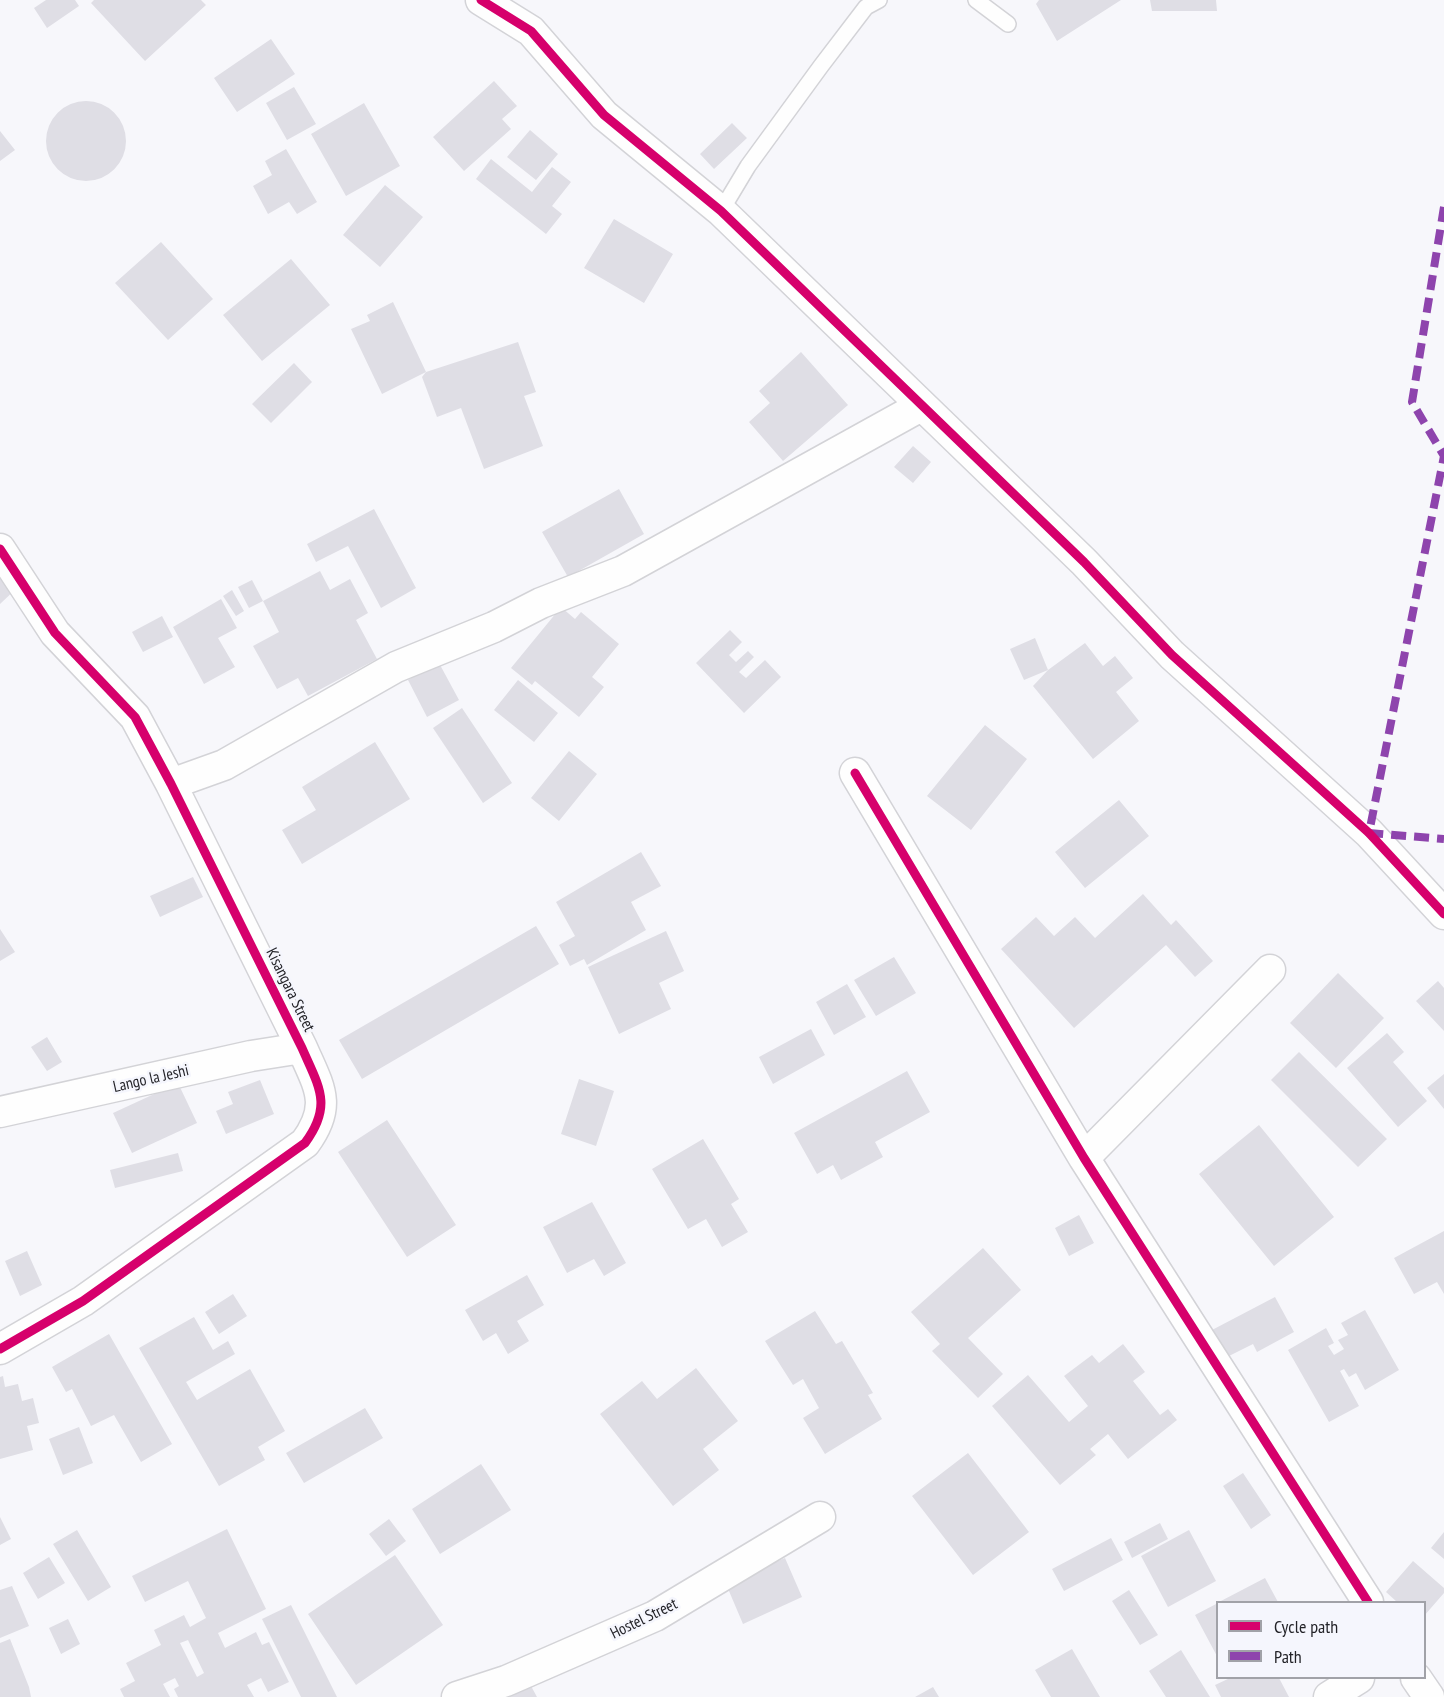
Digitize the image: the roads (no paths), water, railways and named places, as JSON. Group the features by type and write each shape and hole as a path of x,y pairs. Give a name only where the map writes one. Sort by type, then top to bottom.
{"street":[{"path":"481,0 531,31 604,115 721,211 1084,562 1172,655 1369,833 1444,914"},
{"path":"171,784 224,765 396,667 494,627 541,603 623,571 921,406"},
{"name":"Kisangara Street","path":"0,549 55,633 135,717 171,784 302,1048 321,1092 322,1111 316,1128 305,1143 83,1301 0,1349"},
{"path":"855,773 1084,1158 1367,1601"},
{"path":"1084,1158 1270,970"},
{"name":"Lango la Jeshi","path":"0,1112 251,1056 302,1048"},
{"name":"Hostel Street","path":"457,1697 506,1681 655,1616 820,1517"},
{"path":"1329,1697 1356,1679"},
{"path":"1417,1679 1429,1697"}],"lane":[{"path":"721,211 748,166 820,66 866,7 879,0"},
{"path":"976,0 1008,24"}]}
